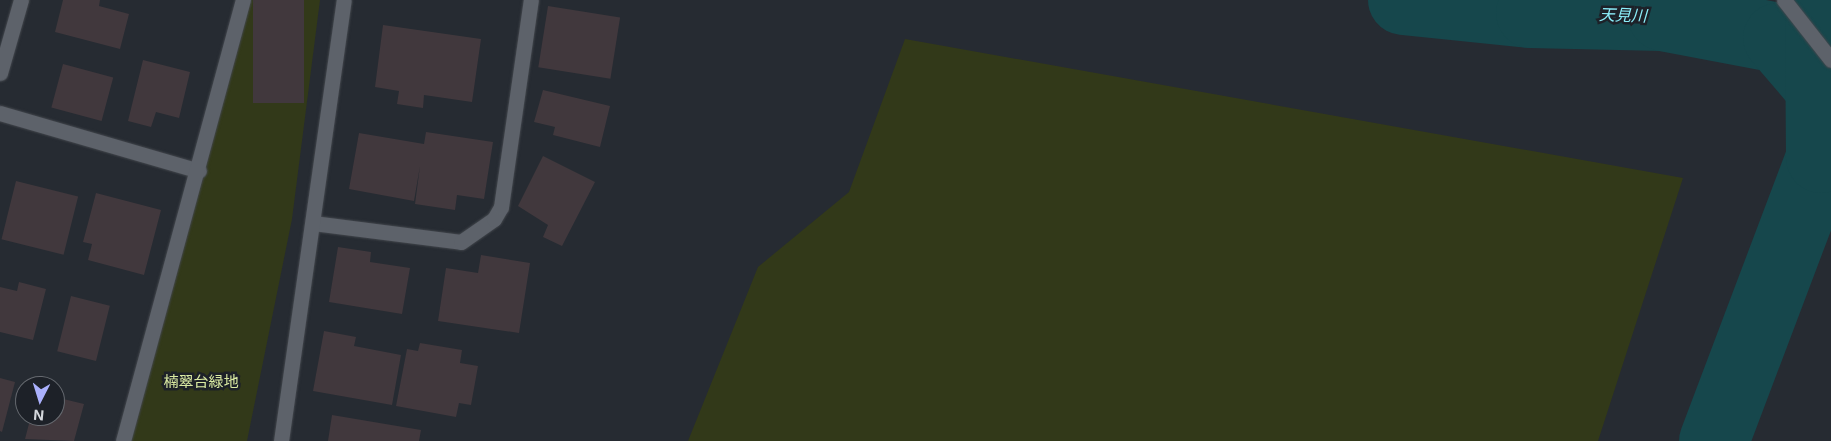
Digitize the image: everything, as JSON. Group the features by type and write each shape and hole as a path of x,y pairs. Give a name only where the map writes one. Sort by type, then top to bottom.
{"street":[{"path":"0,73 21,0"},
{"path":"124,441 199,171 243,0"},
{"path":"281,441 344,0"},
{"path":"313,223 461,242 494,219 501,207 531,0"},
{"path":"1784,0 1831,60"},
{"path":"0,113 199,171"}],"green space":[{"name":"楠翠台緑地","path":"250,0 320,0 292,219 247,441 125,441"},
{"path":"905,39 1683,178 1598,441 688,441 758,267 849,192"}],"building":[{"path":"63,0 100,0 99,6 129,14 120,49 55,32"},
{"path":"253,0 304,0 304,103 253,103"},
{"path":"548,6 620,17 610,79 538,67"},
{"path":"383,25 481,39 472,102 424,95 423,108 397,104 399,91 375,87"},
{"path":"143,60 190,72 179,118 156,112 151,127 128,121"},
{"path":"63,64 113,77 102,121 51,107"},
{"path":"543,90 610,106 600,147 553,135 555,127 534,122"},
{"path":"426,132 493,142 484,199 457,195 455,210 415,204 420,166 414,201 349,189 359,133 424,144"},
{"path":"543,156 595,182 562,246 543,237 548,225 518,206"},
{"path":"16,181 78,196 64,255 1,239"},
{"path":"96,193 161,210 144,275 88,260 92,244 83,242"},
{"path":"338,247 371,252 370,262 410,268 402,314 329,302"},
{"path":"481,255 530,263 519,333 438,321 446,268 478,273"},
{"path":"19,282 46,289 33,340 0,332 0,287 17,291"},
{"path":"71,296 110,306 96,361 57,351"},
{"path":"324,331 356,337 354,346 401,355 392,405 313,391"},
{"path":"420,343 462,350 460,363 478,366 471,405 459,403 456,417 396,406 407,349 418,351"},
{"path":"0,378 15,382 2,432 0,431"},
{"path":"65,399 84,404 74,441 25,439 28,426 65,426"},
{"path":"332,415 421,430 419,441 328,441"}],"waterway":[{"name":"天見川","path":"1403,0 1531,13 1663,16 1778,38 1820,87"},
{"name":"天見川","path":"1714,441 1821,158 1820,0"}]}
